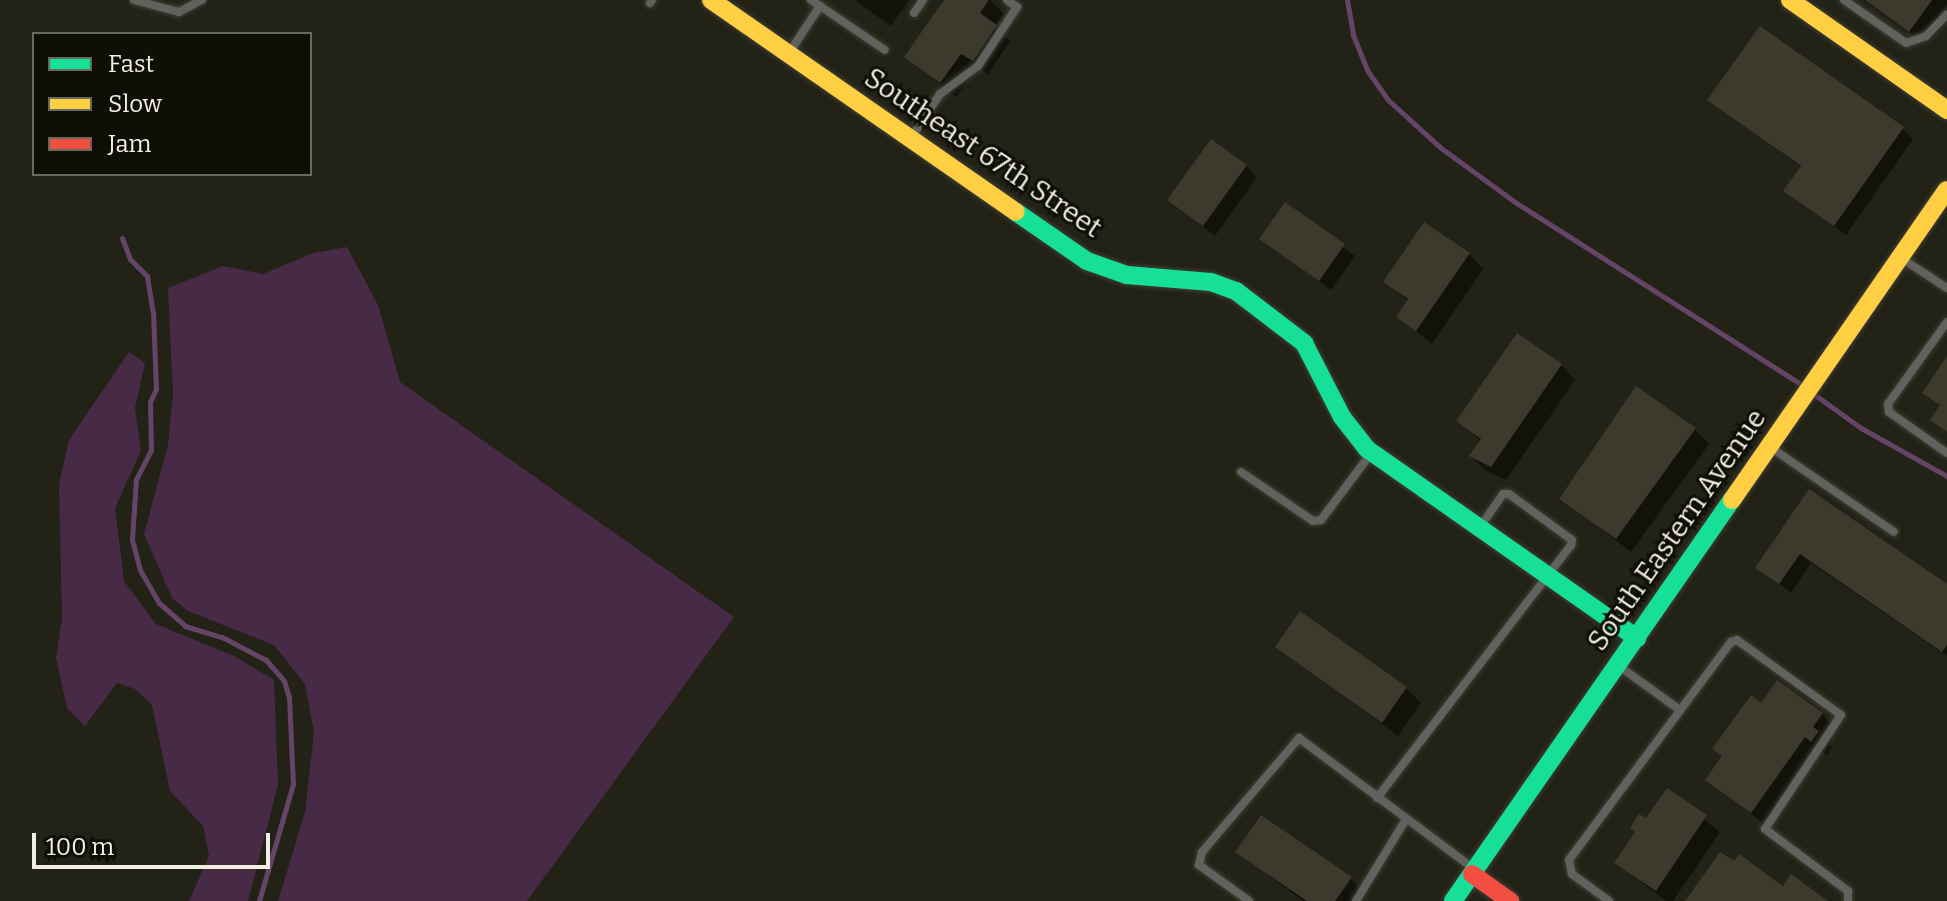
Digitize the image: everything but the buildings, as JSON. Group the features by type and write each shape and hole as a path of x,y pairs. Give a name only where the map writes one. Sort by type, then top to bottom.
{"street":[{"name":"Southeast 67th Street","path":"711,0 1087,261 1127,275 1211,282 1236,291 1304,343 1342,417 1372,453 1637,638"},
{"path":"1790,0 1947,110"},
{"name":"South Eastern Avenue","path":"1453,901 1947,190"},
{"path":"1473,872 1510,901"}],"lane":[{"path":"134,0 179,12 202,0"},
{"path":"811,0 885,50"},
{"path":"914,13 923,0"},
{"path":"911,139 940,94 978,66 1019,4 1007,0"},
{"path":"1844,0 1906,43 1926,36 1947,14"},
{"path":"789,54 820,6"},
{"path":"1900,258 1947,288"},
{"path":"1947,322 1888,404 1889,412 1947,453"},
{"path":"1769,447 1894,532"},
{"path":"1241,472 1313,521 1321,520 1372,453"},
{"path":"1377,798 1549,576 1572,540 1509,494 1503,494 1480,528"},
{"path":"1609,901 1572,874 1569,860 1731,642 1737,640 1839,712 1765,829 1848,891 1848,901"},
{"path":"1618,665 1680,710"},
{"path":"1249,901 1199,865 1202,852 1299,738 1473,872"},
{"path":"1356,901 1406,819"}],"shaded area":[{"path":"347,247 378,305 400,382 734,617 527,901 278,901 305,812 314,732 305,684 274,645 188,611 172,598 144,534 168,445 173,394 168,288 223,266 263,274 313,253"},
{"path":"129,352 145,363 135,408 141,451 115,508 124,581 156,624 234,656 274,680 278,785 248,901 189,901 209,856 203,826 170,791 152,705 135,689 117,683 85,726 67,708 56,658 62,618 59,484 69,440"}],"waterway":[{"path":"1347,0 1353,35 1367,70 1387,99 1441,148 1515,202 1804,386"},
{"path":"122,238 130,259 147,276 153,312 156,389 150,402 151,450 136,479 132,540 140,570 159,603 185,626 222,637 266,660 284,681 289,697 293,784 259,901"},
{"path":"1815,395 1861,428 1947,476"}],"traffic: fast":[{"path":"1016,212 1087,261 1127,275 1211,282 1236,291 1304,343 1342,417 1367,449 1637,638"},
{"path":"1453,901 1732,500"}],"traffic: slow":[{"path":"711,0 1016,212"},
{"path":"1790,0 1947,110"},
{"path":"1732,500 1947,190"}],"traffic: jam":[{"path":"1472,874 1510,901"}]}
